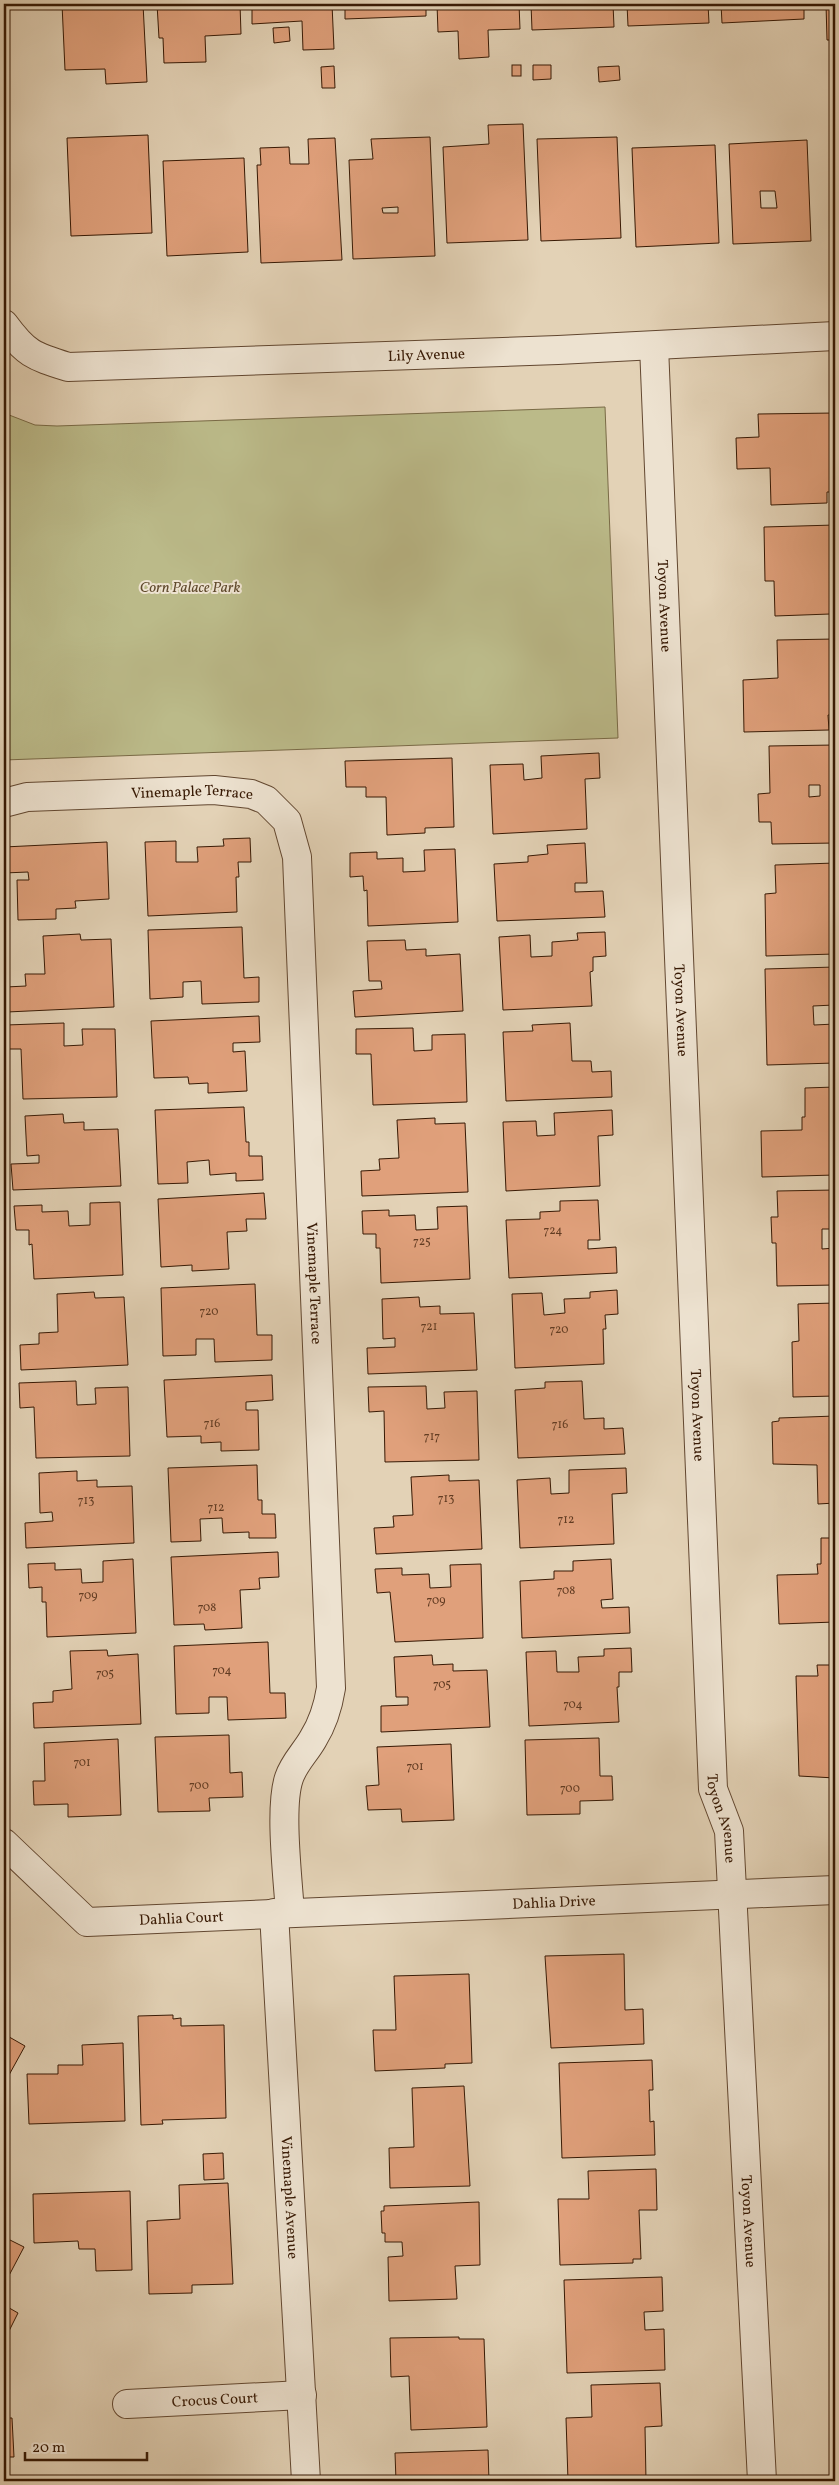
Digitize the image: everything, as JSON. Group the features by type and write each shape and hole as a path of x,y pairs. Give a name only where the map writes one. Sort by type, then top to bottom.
{"street":[{"name":"Lily Avenue","path":"4,324 21,348 42,359 68,367 654,346 835,336"},
{"name":"Toyon Avenue","path":"654,346 713,1789 729,1831 762,2481"},
{"name":"Vinemaple Terrace","path":"4,803 27,797 214,790 251,794 266,800 287,820 297,857 331,1688 328,1707 322,1723 313,1740 294,1766 288,1780 282,1913"},
{"name":"Dahlia Court","path":"4,1843 87,1922 282,1913"},
{"name":"Dahlia Drive","path":"282,1913 835,1890"},
{"name":"Vinemaple Avenue","path":"282,1913 306,2481"},
{"name":"Crocus Court","path":"127,2404 302,2395"}],"green space":[{"name":"Corn Palace Park","path":"605,407 618,738 4,760 4,413 35,425 57,426"}],"building":[{"path":"62,4 143,4 147,82 106,84 105,69 65,70"},
{"path":"157,4 240,4 241,34 205,36 206,62 164,63 163,38 159,38"},
{"path":"252,4 332,4 334,49 303,50 302,21 252,24"},
{"path":"345,4 426,4 426,16 345,19"},
{"path":"437,4 519,4 520,29 488,30 489,57 459,59 458,31 438,32"},
{"path":"531,4 613,4 614,27 532,30"},
{"path":"627,4 708,4 709,23 628,26"},
{"path":"721,4 804,4 804,19 722,23"},
{"path":"826,4 835,4 835,40 827,40"},
{"path":"289,27 290,41 274,43 273,28"},
{"path":"512,65 521,65 521,76 512,76"},
{"path":"533,65 551,65 551,79 533,80"},
{"path":"334,66 335,88 322,88 321,67"},
{"path":"619,66 620,80 599,82 598,67"},
{"path":"523,124 528,240 447,243 443,147 489,144 488,125"},
{"path":"831,130 835,130 835,227"},
{"path":"148,135 152,233 71,236 67,138"},
{"path":"430,137 435,256 353,259 349,160 373,159 371,139","holes":["398,207 398,213 383,213 382,208"]},
{"path":"617,137 621,238 541,241 537,139"},
{"path":"335,138 342,260 261,263 257,165 261,165 260,148 289,147 290,164 309,164 308,139"},
{"path":"807,140 811,241 733,244 729,144","holes":["760,191 775,191 777,208 761,208"]},
{"path":"715,145 719,243 636,247 632,148"},
{"path":"244,158 248,252 167,256 163,161"},
{"path":"835,413 835,492 827,492 827,503 771,505 770,468 737,469 736,438 759,437 758,414"},
{"path":"835,525 835,604 830,604 830,614 775,616 774,581 765,581 764,527"},
{"path":"835,639 835,715 828,715 829,730 744,732 743,680 778,678 777,640"},
{"path":"835,745 835,843 772,844 771,822 759,822 758,794 770,793 769,746","holes":["809,785 820,785 820,796 809,797"]},
{"path":"599,753 600,778 585,779 587,829 493,834 490,765 523,764 524,780 542,778 541,756"},
{"path":"452,758 454,827 425,828 425,833 387,835 386,797 366,797 366,787 346,787 345,761"},
{"path":"250,838 251,862 238,862 239,877 236,877 237,912 148,916 145,842 176,841 176,862 198,862 197,847 224,846 223,839"},
{"path":"107,842 109,899 75,901 76,908 56,909 56,919 18,920 17,880 29,880 28,872 4,873 4,847"},
{"path":"585,843 587,883 575,883 575,892 603,891 605,917 497,921 494,864 528,862 528,856 548,854 547,845"},
{"path":"455,849 458,922 368,926 367,890 364,891 363,876 350,877 350,853 377,852 377,859 403,858 403,872 425,871 424,850"},
{"path":"835,863 835,954 766,956 765,894 776,893 775,865"},
{"path":"242,927 244,978 259,977 259,1002 202,1004 201,981 183,982 183,997 150,999 148,930"},
{"path":"605,932 606,956 593,957 593,971 590,972 592,1006 503,1010 499,937 530,935 531,957 552,956 552,942 578,940 577,933"},
{"path":"80,934 81,940 111,939 114,1007 7,1012 6,987 26,986 25,974 45,974 43,936"},
{"path":"405,940 406,950 426,949 426,956 460,954 463,1011 355,1017 353,991 382,989 381,981 369,981 367,941"},
{"path":"835,967 835,1024 835,1063 767,1065 765,969","holes":["834,1005 835,1024 814,1025 813,1006"]},
{"path":"259,1016 260,1042 233,1043 233,1052 245,1051 247,1091 208,1093 208,1083 189,1084 188,1077 154,1078 151,1021"},
{"path":"64,1023 64,1046 83,1045 82,1029 115,1029 117,1097 23,1099 21,1049 7,1049 6,1025"},
{"path":"570,1023 572,1061 591,1061 592,1072 611,1071 612,1097 506,1101 503,1032 533,1031 532,1025"},
{"path":"413,1028 414,1051 432,1050 432,1035 465,1034 467,1102 373,1105 371,1054 356,1054 356,1029"},
{"path":"835,1087 835,1175 762,1177 761,1131 802,1130 802,1117 805,1117 805,1088"},
{"path":"244,1107 246,1142 249,1142 249,1156 262,1156 263,1180 236,1181 236,1173 210,1175 209,1160 187,1162 188,1183 158,1184 155,1110"},
{"path":"612,1110 613,1135 598,1136 600,1186 506,1191 503,1122 536,1121 537,1136 555,1135 554,1113"},
{"path":"63,1114 64,1123 84,1122 84,1130 118,1129 121,1186 13,1190 11,1164 39,1163 39,1155 27,1156 25,1116"},
{"path":"435,1118 435,1124 465,1123 468,1192 362,1196 361,1171 380,1170 379,1159 399,1158 397,1120"},
{"path":"835,1190 835,1229 822,1229 822,1249 835,1248 835,1285 777,1286 776,1243 772,1243 771,1217 778,1217 777,1191"},
{"path":"264,1193 266,1219 246,1219 247,1231 227,1232 229,1269 192,1271 192,1265 161,1267 158,1199"},
{"path":"598,1200 600,1240 588,1240 588,1249 616,1247 617,1273 509,1278 506,1220 540,1219 540,1212 560,1211 560,1201"},
{"path":"120,1202 123,1275 34,1279 32,1244 29,1245 29,1230 16,1230 14,1206 42,1205 42,1212 68,1211 69,1226 90,1225 90,1203"},
{"path":"467,1206 470,1279 381,1283 380,1248 376,1248 376,1234 363,1234 362,1211 389,1210 389,1216 415,1215 416,1230 438,1229 437,1207"},
{"path":"255,1284 257,1335 272,1335 272,1360 215,1362 214,1339 196,1339 196,1355 163,1356 161,1288"},
{"path":"617,1290 618,1314 605,1315 606,1329 603,1329 604,1364 515,1368 512,1294 542,1293 544,1315 565,1313 564,1299 590,1298 590,1292"},
{"path":"94,1292 95,1298 124,1297 128,1365 21,1370 20,1345 39,1344 39,1333 58,1332 57,1294"},
{"path":"419,1297 420,1307 440,1306 440,1314 474,1313 477,1370 368,1374 367,1348 395,1347 395,1338 383,1339 382,1299"},
{"path":"835,1303 835,1396 793,1397 792,1342 799,1341 798,1304"},
{"path":"272,1375 273,1400 246,1402 246,1410 258,1410 259,1450 221,1451 221,1442 201,1443 201,1436 167,1437 164,1380"},
{"path":"76,1381 77,1405 96,1404 95,1388 128,1387 130,1456 36,1458 34,1407 20,1408 19,1383"},
{"path":"582,1381 584,1419 604,1418 604,1429 623,1428 625,1454 518,1458 515,1390 545,1388 545,1382"},
{"path":"426,1386 427,1409 445,1408 444,1392 477,1391 479,1460 385,1462 384,1411 369,1412 368,1387"},
{"path":"835,1416 835,1503 818,1504 817,1465 773,1464 772,1422 779,1421 779,1418"},
{"path":"257,1465 258,1500 262,1500 262,1514 275,1514 276,1538 249,1538 249,1532 223,1533 222,1518 200,1519 201,1541 171,1542 168,1468"},
{"path":"626,1468 627,1493 612,1494 614,1544 520,1548 517,1480 550,1478 551,1494 569,1493 569,1470"},
{"path":"77,1471 77,1481 97,1480 97,1487 132,1486 134,1543 26,1548 25,1523 53,1521 52,1512 40,1513 39,1473"},
{"path":"449,1475 449,1481 479,1480 482,1549 376,1554 374,1528 394,1527 393,1516 413,1515 411,1477"},
{"path":"821,1538 835,1538 835,1622 779,1624 777,1575 818,1574 817,1564 821,1564"},
{"path":"278,1552 279,1577 259,1578 260,1589 240,1590 242,1628 205,1630 204,1624 174,1625 171,1557"},
{"path":"133,1559 136,1633 47,1637 46,1602 42,1602 42,1587 29,1588 28,1564 55,1563 55,1570 81,1569 82,1583 103,1582 103,1561"},
{"path":"611,1559 613,1599 601,1600 602,1608 629,1607 630,1633 522,1638 520,1581 554,1579 554,1571 573,1571 573,1561"},
{"path":"481,1564 483,1638 395,1642 390,1592 377,1593 375,1569 402,1568 402,1575 429,1574 430,1588 451,1587 450,1565"},
{"path":"268,1642 270,1693 285,1693 286,1718 228,1720 227,1697 209,1697 209,1713 176,1714 174,1646"},
{"path":"631,1648 632,1672 619,1672 619,1687 617,1687 619,1722 529,1726 526,1652 556,1651 557,1672 579,1672 578,1657 604,1656 604,1649"},
{"path":"107,1650 108,1656 138,1654 141,1724 34,1728 33,1703 53,1702 53,1691 72,1689 70,1651"},
{"path":"432,1655 433,1665 453,1664 453,1671 487,1670 490,1727 381,1732 381,1706 408,1705 408,1697 396,1697 394,1657"},
{"path":"817,1665 835,1665 835,1778 799,1776 796,1676 818,1676"},
{"path":"229,1735 230,1773 242,1772 243,1797 209,1798 210,1811 158,1812 155,1737"},
{"path":"599,1738 600,1776 612,1776 613,1800 580,1801 580,1814 527,1815 525,1740"},
{"path":"118,1739 121,1815 68,1817 68,1804 34,1805 33,1781 45,1781 44,1743"},
{"path":"451,1744 454,1820 402,1822 401,1809 368,1810 366,1786 379,1785 377,1747"},
{"path":"624,1954 625,2010 643,2009 644,2044 551,2048 545,1956"},
{"path":"469,1974 472,2063 445,2064 445,2068 375,2071 373,2030 396,2030 394,1976"},
{"path":"173,2015 173,2019 181,2018 181,2026 224,2025 226,2118 162,2120 163,2124 141,2125 138,2016"},
{"path":"4,2034 25,2046 4,2084"},
{"path":"123,2043 125,2121 29,2124 27,2074 58,2074 58,2065 83,2065 82,2045"},
{"path":"652,2060 653,2090 649,2090 650,2122 654,2121 655,2155 562,2158 559,2063"},
{"path":"464,2086 470,2186 390,2188 389,2148 414,2147 412,2088"},
{"path":"223,2153 224,2179 204,2180 203,2154"},
{"path":"656,2169 657,2210 639,2210 641,2259 633,2259 633,2263 560,2265 558,2199 589,2199 588,2171"},
{"path":"228,2183 233,2284 192,2285 192,2293 149,2294 147,2221 180,2219 179,2185"},
{"path":"130,2191 132,2270 96,2271 95,2249 79,2249 78,2241 34,2243 33,2194"},
{"path":"479,2202 480,2265 455,2266 457,2299 389,2301 388,2257 403,2256 402,2242 385,2242 385,2233 382,2233 381,2211 384,2211 384,2206"},
{"path":"4,2237 24,2247 4,2285"},
{"path":"662,2277 663,2311 644,2312 645,2330 664,2329 665,2370 567,2373 564,2280"},
{"path":"4,2305 18,2313 4,2341"},
{"path":"459,2337 459,2339 484,2339 487,2427 411,2430 409,2376 391,2377 390,2338"},
{"path":"660,2383 662,2426 645,2427 646,2481 568,2481 566,2418 592,2417 591,2385"},
{"path":"4,2418 12,2418 14,2457 4,2457"},
{"path":"488,2450 489,2481 396,2481 395,2453"}]}
